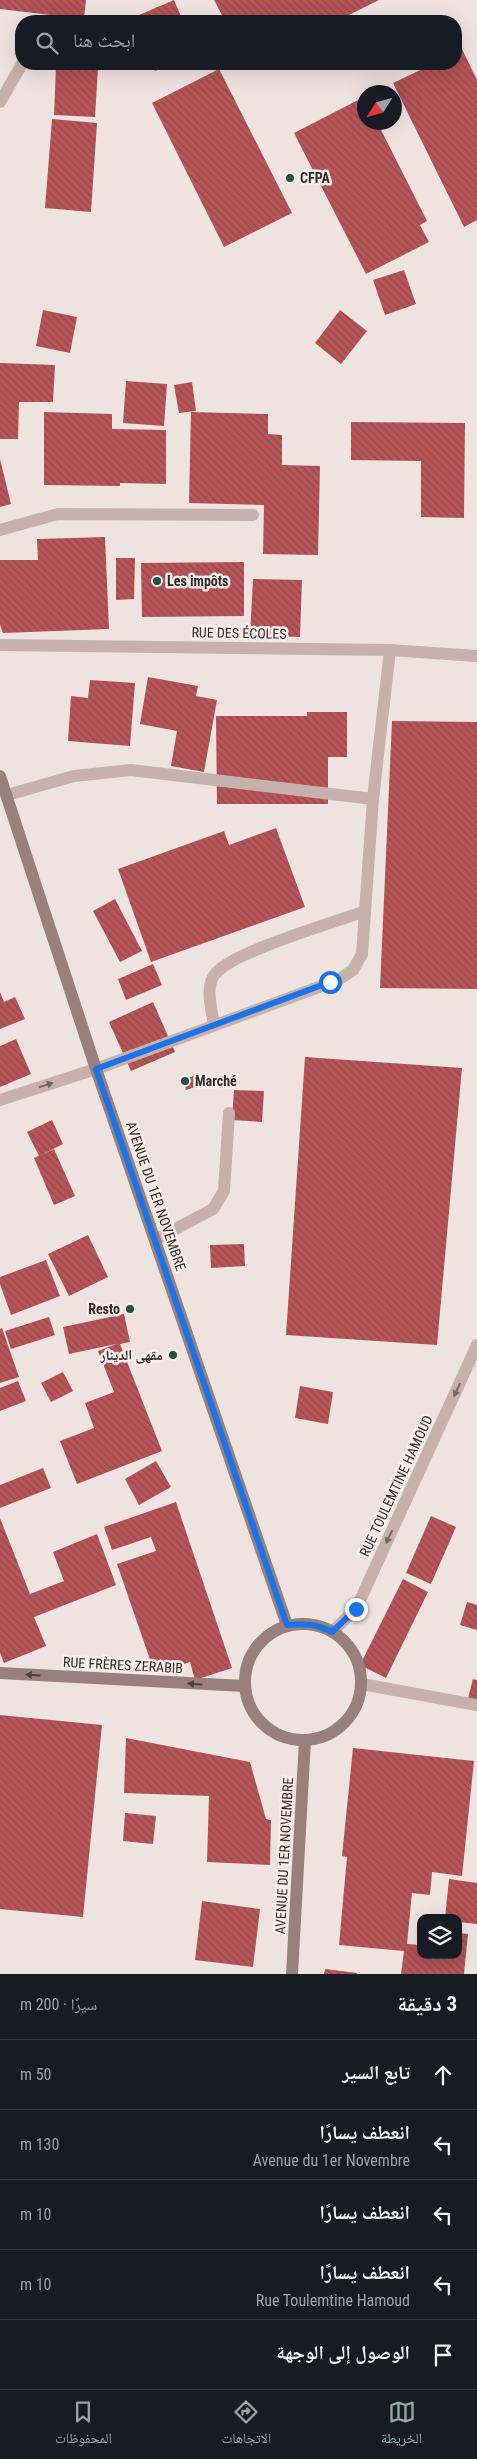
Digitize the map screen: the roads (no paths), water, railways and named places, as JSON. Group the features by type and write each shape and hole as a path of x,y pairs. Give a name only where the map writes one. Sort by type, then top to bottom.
{"main road":[{"name":"AVENUE DU 1ER NOVEMBRE","path":"0,776 96,1069 287,1625"},
{"path":"307,1623 320,1625 332,1632 338,1635 352,1650 360,1669 362,1684 357,1704 346,1722 330,1734 306,1740 291,1739 271,1732 256,1718 247,1700 244,1686 248,1659 254,1648 269,1633 287,1625 307,1623"},
{"name":"RUE FRÈRES ZERABIB","path":"0,1673 244,1686"},
{"name":"AVENUE DU 1ER NOVEMBRE","path":"292,1974 306,1740"}],"street":[{"path":"0,102 19,70"},
{"path":"0,530 58,514 253,515"},
{"name":"RUE DES ÉCOLES","path":"0,645 390,650 477,656"},
{"path":"0,1100 96,1069 346,975 353,970 362,954 373,799 390,650"},
{"path":"7,796 74,776 131,770 373,799"},
{"path":"214,1025 209,986 216,973 241,956 365,911"},
{"path":"154,1240 214,1209 224,1191 229,1114"},
{"name":"RUE TOULEMTINE HAMOUD","path":"332,1632 356,1609 477,1345"},
{"path":"362,1684 477,1705"}],"place":[{"name":"CFPA","path":"290,178"},
{"name":"Les impôts","path":"157,581"},
{"name":"Marché","path":"185,1081"},
{"name":"Resto","path":"130,1309"},
{"name":"مقهى الدينار","path":"173,1355"}]}
